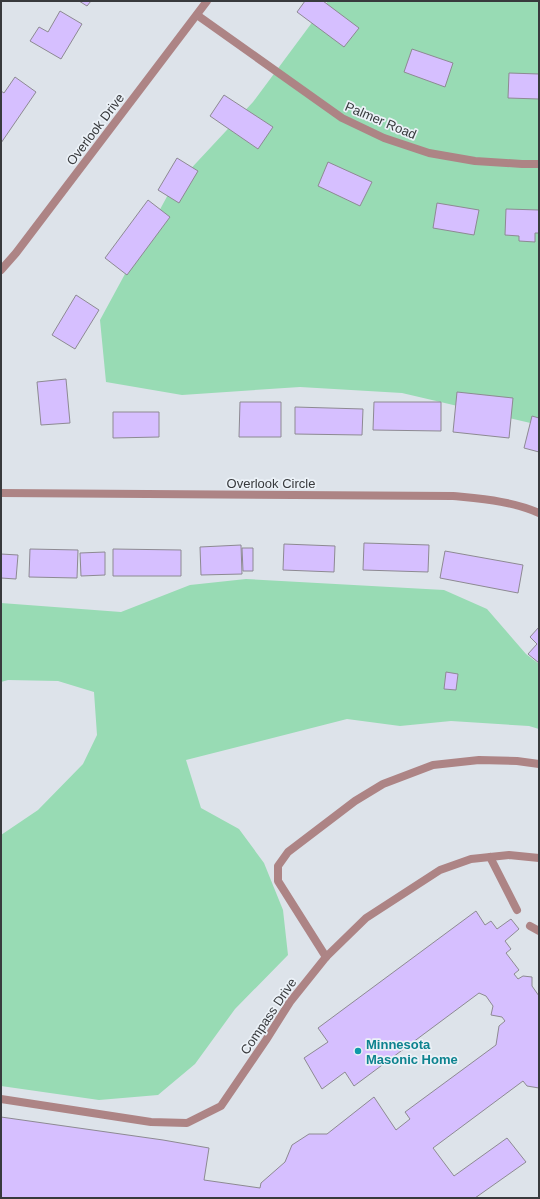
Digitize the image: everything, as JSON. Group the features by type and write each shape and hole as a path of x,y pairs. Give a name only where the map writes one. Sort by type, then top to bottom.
{"street":[{"name":"Overlook Drive","path":"1,270 16,253 207,1"},
{"name":"Palmer Road","path":"197,14 342,118 384,138 429,153 475,161 539,164"},
{"name":"Overlook Circle","path":"1,494 453,496 490,499 529,508 539,513"},
{"path":"326,957 278,881 278,866 288,852 355,800 383,784 433,765 479,760 517,761 539,764"},
{"name":"Compass Drive","path":"1,1099 152,1122 187,1123 221,1106 290,1002 326,957 366,918 440,870 471,859 509,856 539,858"},
{"path":"490,857 517,910"},
{"path":"530,926 539,931"}],"green space":[{"path":"328,1 539,1 539,425 402,393 300,387 182,395 106,382 100,320 170,191 253,102"},
{"path":"246,579 444,590 487,609 526,654 539,664 539,729 529,726 451,721 400,726 347,719 186,760 201,808 239,829 264,863 283,910 288,955 235,1009 195,1064 158,1095 99,1100 1,1086 1,835 38,810 83,764 97,735 94,692 58,681 8,680 1,682 1,603 121,612 190,585"}],"building":[{"path":"79,1 91,1 87,6"},
{"path":"305,1 323,1 359,28 344,47 297,12"},
{"path":"60,11 82,24 61,59 30,41 39,27 48,32"},
{"path":"412,49 453,63 445,87 404,72"},
{"path":"509,73 539,74 539,99 508,98"},
{"path":"15,77 36,92 1,143 1,91 4,93"},
{"path":"224,95 273,127 258,149 210,116"},
{"path":"177,158 198,171 179,203 158,190"},
{"path":"328,162 372,182 360,206 318,186"},
{"path":"148,200 170,217 127,275 105,258"},
{"path":"437,203 479,210 474,235 433,228"},
{"path":"506,209 539,210 539,233 535,233 535,242 519,241 519,236 505,235"},
{"path":"76,295 99,310 75,349 52,335"},
{"path":"66,379 70,423 41,425 37,382"},
{"path":"457,392 513,398 509,438 453,432"},
{"path":"240,402 281,402 281,437 239,437"},
{"path":"374,402 441,402 441,431 373,430"},
{"path":"295,407 363,409 362,435 295,434"},
{"path":"113,412 159,412 159,437 113,438"},
{"path":"532,416 539,418 539,452 524,448"},
{"path":"364,543 429,545 428,572 363,570"},
{"path":"284,544 335,546 334,572 283,570"},
{"path":"241,545 242,574 201,575 200,547"},
{"path":"242,548 253,548 253,571 243,571"},
{"path":"30,549 78,550 77,578 29,577"},
{"path":"113,549 181,550 181,576 113,576"},
{"path":"445,551 523,565 518,593 440,578"},
{"path":"105,552 105,575 81,576 80,553"},
{"path":"1,554 18,555 16,579 1,578"},
{"path":"539,627 539,663 528,654 537,644 530,637"},
{"path":"446,672 458,674 456,690 444,689"},
{"name":"Minnesota Masonic Home","path":"476,911 485,925 491,921 497,929 511,919 519,929 505,941 511,949 506,953 519,970 514,974 518,979 523,976 532,977 532,986 539,996 539,1088 527,1086 523,1081 433,1148 454,1176 507,1138 526,1162 475,1198 1,1198 1,1117 209,1148 204,1180 260,1188 261,1183 285,1162 292,1145 309,1134 327,1134 374,1097 396,1130 410,1119 405,1112 496,1045 499,1026 505,1021 502,1017 491,1015 493,1006 486,996 479,993 354,1086 345,1072 322,1089 304,1058 328,1042 318,1028"}],"place":[{"name":"Minnesota Masonic Home","path":"358,1051"}]}
